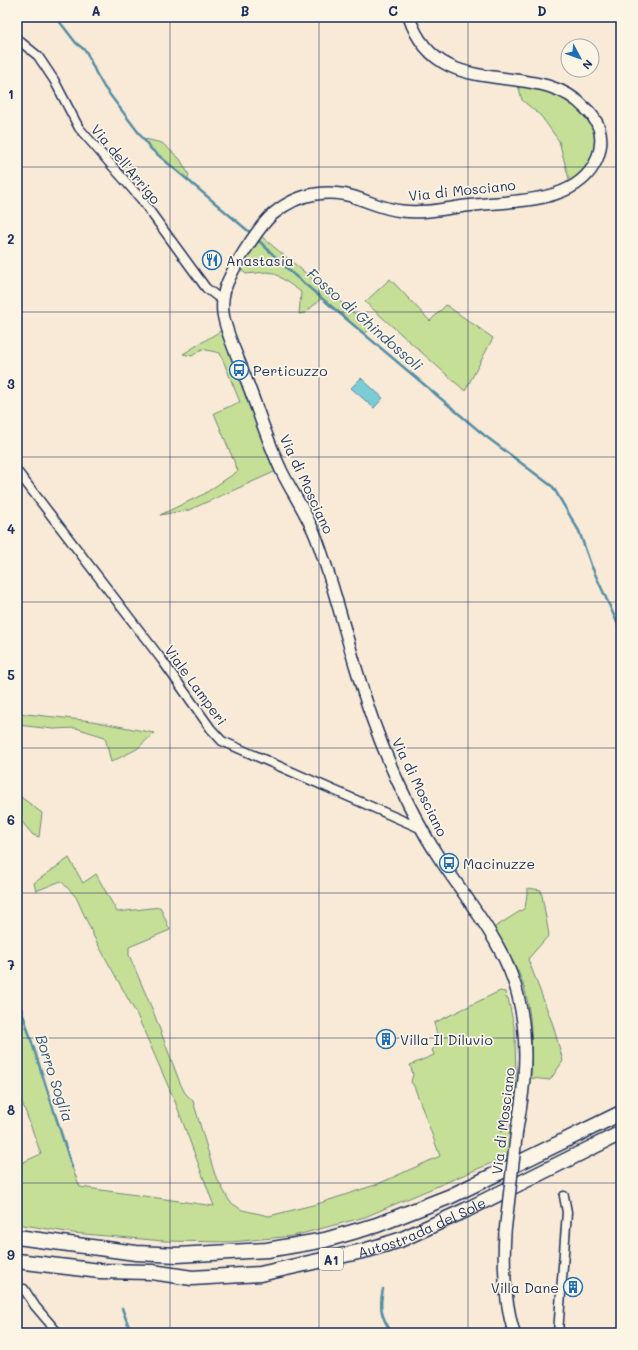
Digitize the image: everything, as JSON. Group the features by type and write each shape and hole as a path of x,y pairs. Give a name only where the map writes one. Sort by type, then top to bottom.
{"highway":[{"name":"Autostrada del Sole","path":"17,1237 136,1253 177,1255 267,1250 324,1240 377,1226 451,1196 621,1113"},
{"name":"Autostrada del Sole","path":"17,1261 100,1271 152,1272 192,1278 260,1274 281,1270 367,1250 400,1240 466,1210 621,1133"}],"main road":[{"name":"Via di Mosciano","path":"409,17 422,41 433,55 446,63 479,76 549,85 565,90 578,100 591,113 598,126 601,140 594,164 575,186 545,196 430,210 401,211 349,194 334,193 307,196 292,201 268,218 257,233 225,288 222,309 229,335 281,469 315,536 377,735 399,784 422,829 488,931 514,982 519,1000 524,1032 525,1069 504,1254 505,1288 514,1333"}],"street":[{"name":"Via dell'Arrigo","path":"17,39 38,56 54,80 79,128 141,199 206,288 223,301"},
{"name":"Viale Lamperi","path":"17,470 162,660 211,730 222,742 422,829"},
{"path":"558,1333 567,1212 564,1196"},
{"path":"24,1289 35,1306 58,1333"}],"green space":[{"path":"517,81 549,85 591,113 600,150 571,187 559,141 541,116 522,100"},
{"path":"145,139 162,143 180,159 189,175 187,179 151,149"},
{"path":"257,233 371,327 365,334 322,298 305,313 299,314 301,292 274,273 266,272 246,274 237,266"},
{"path":"390,279 430,321 446,305 493,338 465,391 365,302"},
{"path":"227,327 281,469 189,510 160,515 204,494 238,471 214,413 240,402 220,353 202,349 192,356 183,354"},
{"path":"17,713 92,721 154,733 137,749 111,762 105,737 76,728 53,729 17,725"},
{"path":"17,794 42,813 39,837 33,835 17,816"},
{"path":"69,858 83,883 96,874 117,912 160,907 170,930 129,947 129,955 153,1011 180,1083 185,1093 193,1101 215,1175 230,1202 242,1210 269,1216 317,1204 378,1184 440,1156 414,1086 411,1082 413,1074 410,1065 434,1055 432,1050 437,1044 438,1038 434,1023 500,991 505,992 506,998 508,998 515,1031 516,1086 513,1116 500,1132 518,1125 515,1153 365,1217 293,1236 231,1242 164,1241 73,1233 17,1224 17,1165 41,1154 17,1088 17,996 72,1167 80,1187 214,1206 176,1104 137,1015 95,939 76,897 61,881 36,891 34,883"},
{"path":"528,888 541,890 549,935 528,959 553,1025 563,1061 550,1080 531,1078 532,1051 529,1010 523,984 515,965 492,929 525,908"}],"water":[{"path":"361,378 383,398 374,408 351,388"}],"waterway":[{"name":"Fosso di Ghindossoli","path":"56,17 76,43 86,51 104,87 151,149 253,235"},
{"name":"Fosso di Ghindossoli","path":"256,238 293,274 484,435 553,487 579,531 591,565 621,631"},
{"name":"Borro Soglia","path":"17,996 72,1167"},
{"path":"383,1289 381,1302 383,1317 392,1333"},
{"name":"Borro Soglia","path":"122,1308 131,1333"}],"tunnel":[{"path":"17,1277 24,1289"}],"place":[{"name":"Anastasia","path":"212,260"},
{"name":"Perticuzzo","path":"239,370"},
{"name":"Macinuzze","path":"449,863"},
{"name":"Villa Il Diluvio","path":"386,1039"},
{"name":"Villa Dane","path":"573,1287"}]}
